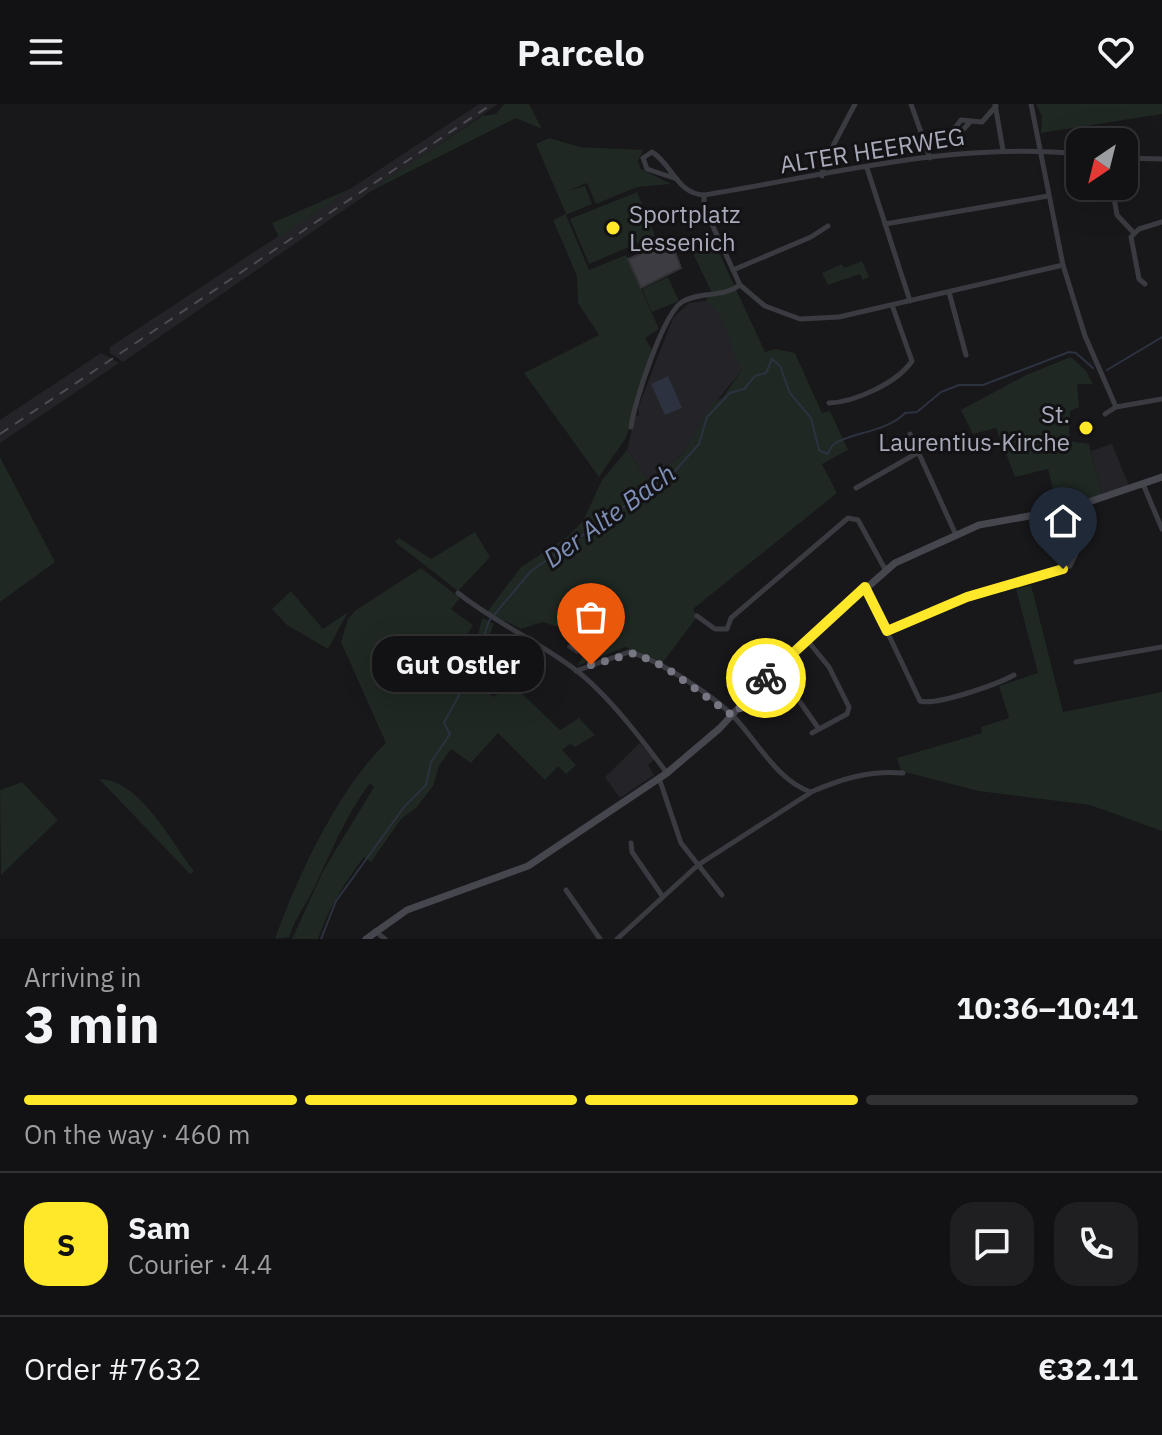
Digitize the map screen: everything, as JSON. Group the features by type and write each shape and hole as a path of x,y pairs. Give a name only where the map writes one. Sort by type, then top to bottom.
{"street":[{"path":"822,176 832,145 855,104"},
{"path":"911,104 930,158"},
{"path":"1031,104 1063,265 1085,336 1116,407"},
{"path":"970,122 982,122 996,105"},
{"path":"996,105 1003,150"},
{"name":"ALTER HEERWEG","path":"704,195 930,158 1003,150 1066,153"},
{"path":"677,179 647,169 643,158 652,152 689,191 704,195 704,207 740,285 765,306 800,319 828,319 1063,265"},
{"path":"1138,158 1162,159"},
{"path":"867,168 910,301"},
{"path":"885,224 1048,196"},
{"path":"1114,200 1117,215 1133,232 1139,279 1145,284"},
{"path":"1133,232 1162,222"},
{"path":"733,270 811,237 828,226"},
{"path":"631,427 640,394 674,309 691,298 727,294 740,285"},
{"path":"949,292 966,355"},
{"path":"829,403 842,403 869,391 905,371 912,361 892,305"},
{"path":"1105,414 1116,407 1162,399"},
{"path":"910,434 956,535"},
{"path":"856,488 919,452"},
{"path":"366,939 407,910 528,866 667,773 733,716 774,669 885,569 979,525 1075,507 1162,477"},
{"path":"1143,484 1162,529"},
{"path":"887,631 963,598 1077,564 1080,545 1075,507"},
{"path":"697,616 715,629 727,629 731,618 848,518 858,520 885,569"},
{"path":"865,587 923,703 1014,675"},
{"path":"458,593 486,615 520,632 576,671 667,773"},
{"path":"807,640 829,667 849,707 847,714 812,733"},
{"path":"1076,662 1162,647"},
{"path":"576,671 621,654 634,653 665,667 733,716 791,782 811,792"},
{"path":"800,702 819,729"},
{"path":"617,939 698,865 811,792 839,780 875,772 903,773"},
{"path":"659,778 674,828 722,895"},
{"path":"631,843 632,852 663,897"},
{"path":"566,890 600,939"},
{"path":"374,931 385,939"}],"shaded area":[{"path":"479,104 498,104 123,362 110,353 110,347"},
{"path":"504,104 529,104 542,129 516,118 365,194 482,116 496,114"},
{"path":"1036,104 1162,104 1162,114 1041,133 1042,116"},
{"path":"549,138 580,147 643,150 638,161 641,169 671,184 637,187 596,204 587,183 568,191 585,186 592,204 566,215 589,270 626,255 659,329 645,338 653,352 626,438 599,477 524,373 599,335 578,303 577,276 553,220 566,214 536,144"},
{"path":"352,188 279,237 272,223"},
{"name":"Sportplatz Lessenich","path":"637,192 655,236 589,264 570,219"},
{"path":"710,233 765,352 776,349 795,353 822,413 830,411 848,450 822,464 837,493 693,609 697,617 663,662 625,647 577,666 601,624 572,605 558,627 543,622 521,629 487,612 521,567 567,537 583,521 602,480 627,450 648,480 682,455 713,402 722,398 742,370 720,316 705,301 712,293 688,243"},
{"path":"862,261 869,277 863,280 860,274 828,285 822,273 842,264 844,268"},
{"path":"668,277 679,301 652,312 642,289"},
{"path":"705,301 716,307 742,370 714,404 682,455 648,480 627,450 635,416 639,415 638,408 673,318 689,303"},
{"path":"101,353 119,363 0,443 0,420"},
{"path":"1071,357 1086,371 1093,384 1077,384 1079,407 1070,411 1069,441 1089,444 1102,495 1057,506 1048,469 1015,477 996,428 973,434 961,410 1026,375"},
{"path":"1112,444 1129,486 1102,495 1091,451"},
{"path":"0,457 55,562 0,602"},
{"path":"475,532 490,557 458,591 395,542 399,538 431,559"},
{"path":"421,568 460,598 451,609 473,625 460,647 474,654 483,618 494,624 472,681 494,697 511,683 560,730 579,718 595,735 575,747 570,744 562,750 576,765 566,774 558,766 545,780 498,733 471,763 451,749 439,766 433,786 416,808 401,819 371,862 364,857 357,867 332,906 318,939 292,939 323,871 374,787 370,783 346,821 289,937 275,939 321,835 352,784 386,743 341,642 348,619 356,610"},
{"path":"1031,585 1063,712 1162,692 1162,831 1090,805 978,791 901,771 897,758 982,733 981,727 1009,718 999,686 1038,673 1016,589"},
{"path":"291,591 323,629 348,612 328,649 287,625 272,609"},
{"path":"640,743 655,759 648,765 654,775 620,798 605,777"},
{"path":"99,779 114,782 141,800 194,871 190,874"},
{"path":"22,782 58,820 1,875 0,790"}],"water":[{"path":"668,376 682,408 665,415 651,384"}],"building":[{"path":"671,241 681,268 641,288 628,259"},
{"path":"578,611 596,623 577,653 568,647 583,624 574,618"}],"waterway":[{"name":"Der Alte Bach","path":"1107,370 1162,337"},
{"name":"Der Alte Bach","path":"321,939 336,901 404,807 426,785 431,762 450,734 444,723 473,669 489,621 531,571 674,472 699,444 707,417 730,393 744,389 755,376 766,373 772,359 780,366 790,393 811,418 819,450 827,454 841,440 879,428 905,413 917,412 941,392 959,385 983,385 1069,352 1076,353 1093,368"}],"railway":[{"path":"0,434 492,104"}],"way so far":[{"path":"591,665 621,654 634,653 665,667 733,716 766,678"}],"place":[{"name":"Sportplatz Lessenich","path":"613,228"},
{"name":"St. Laurentius-Kirche","path":"1086,428"},
{"name":"Gut Ostler","path":"591,665"}],"route":[{"path":"766,678 865,587 887,631 967,597 1063,569"}]}
